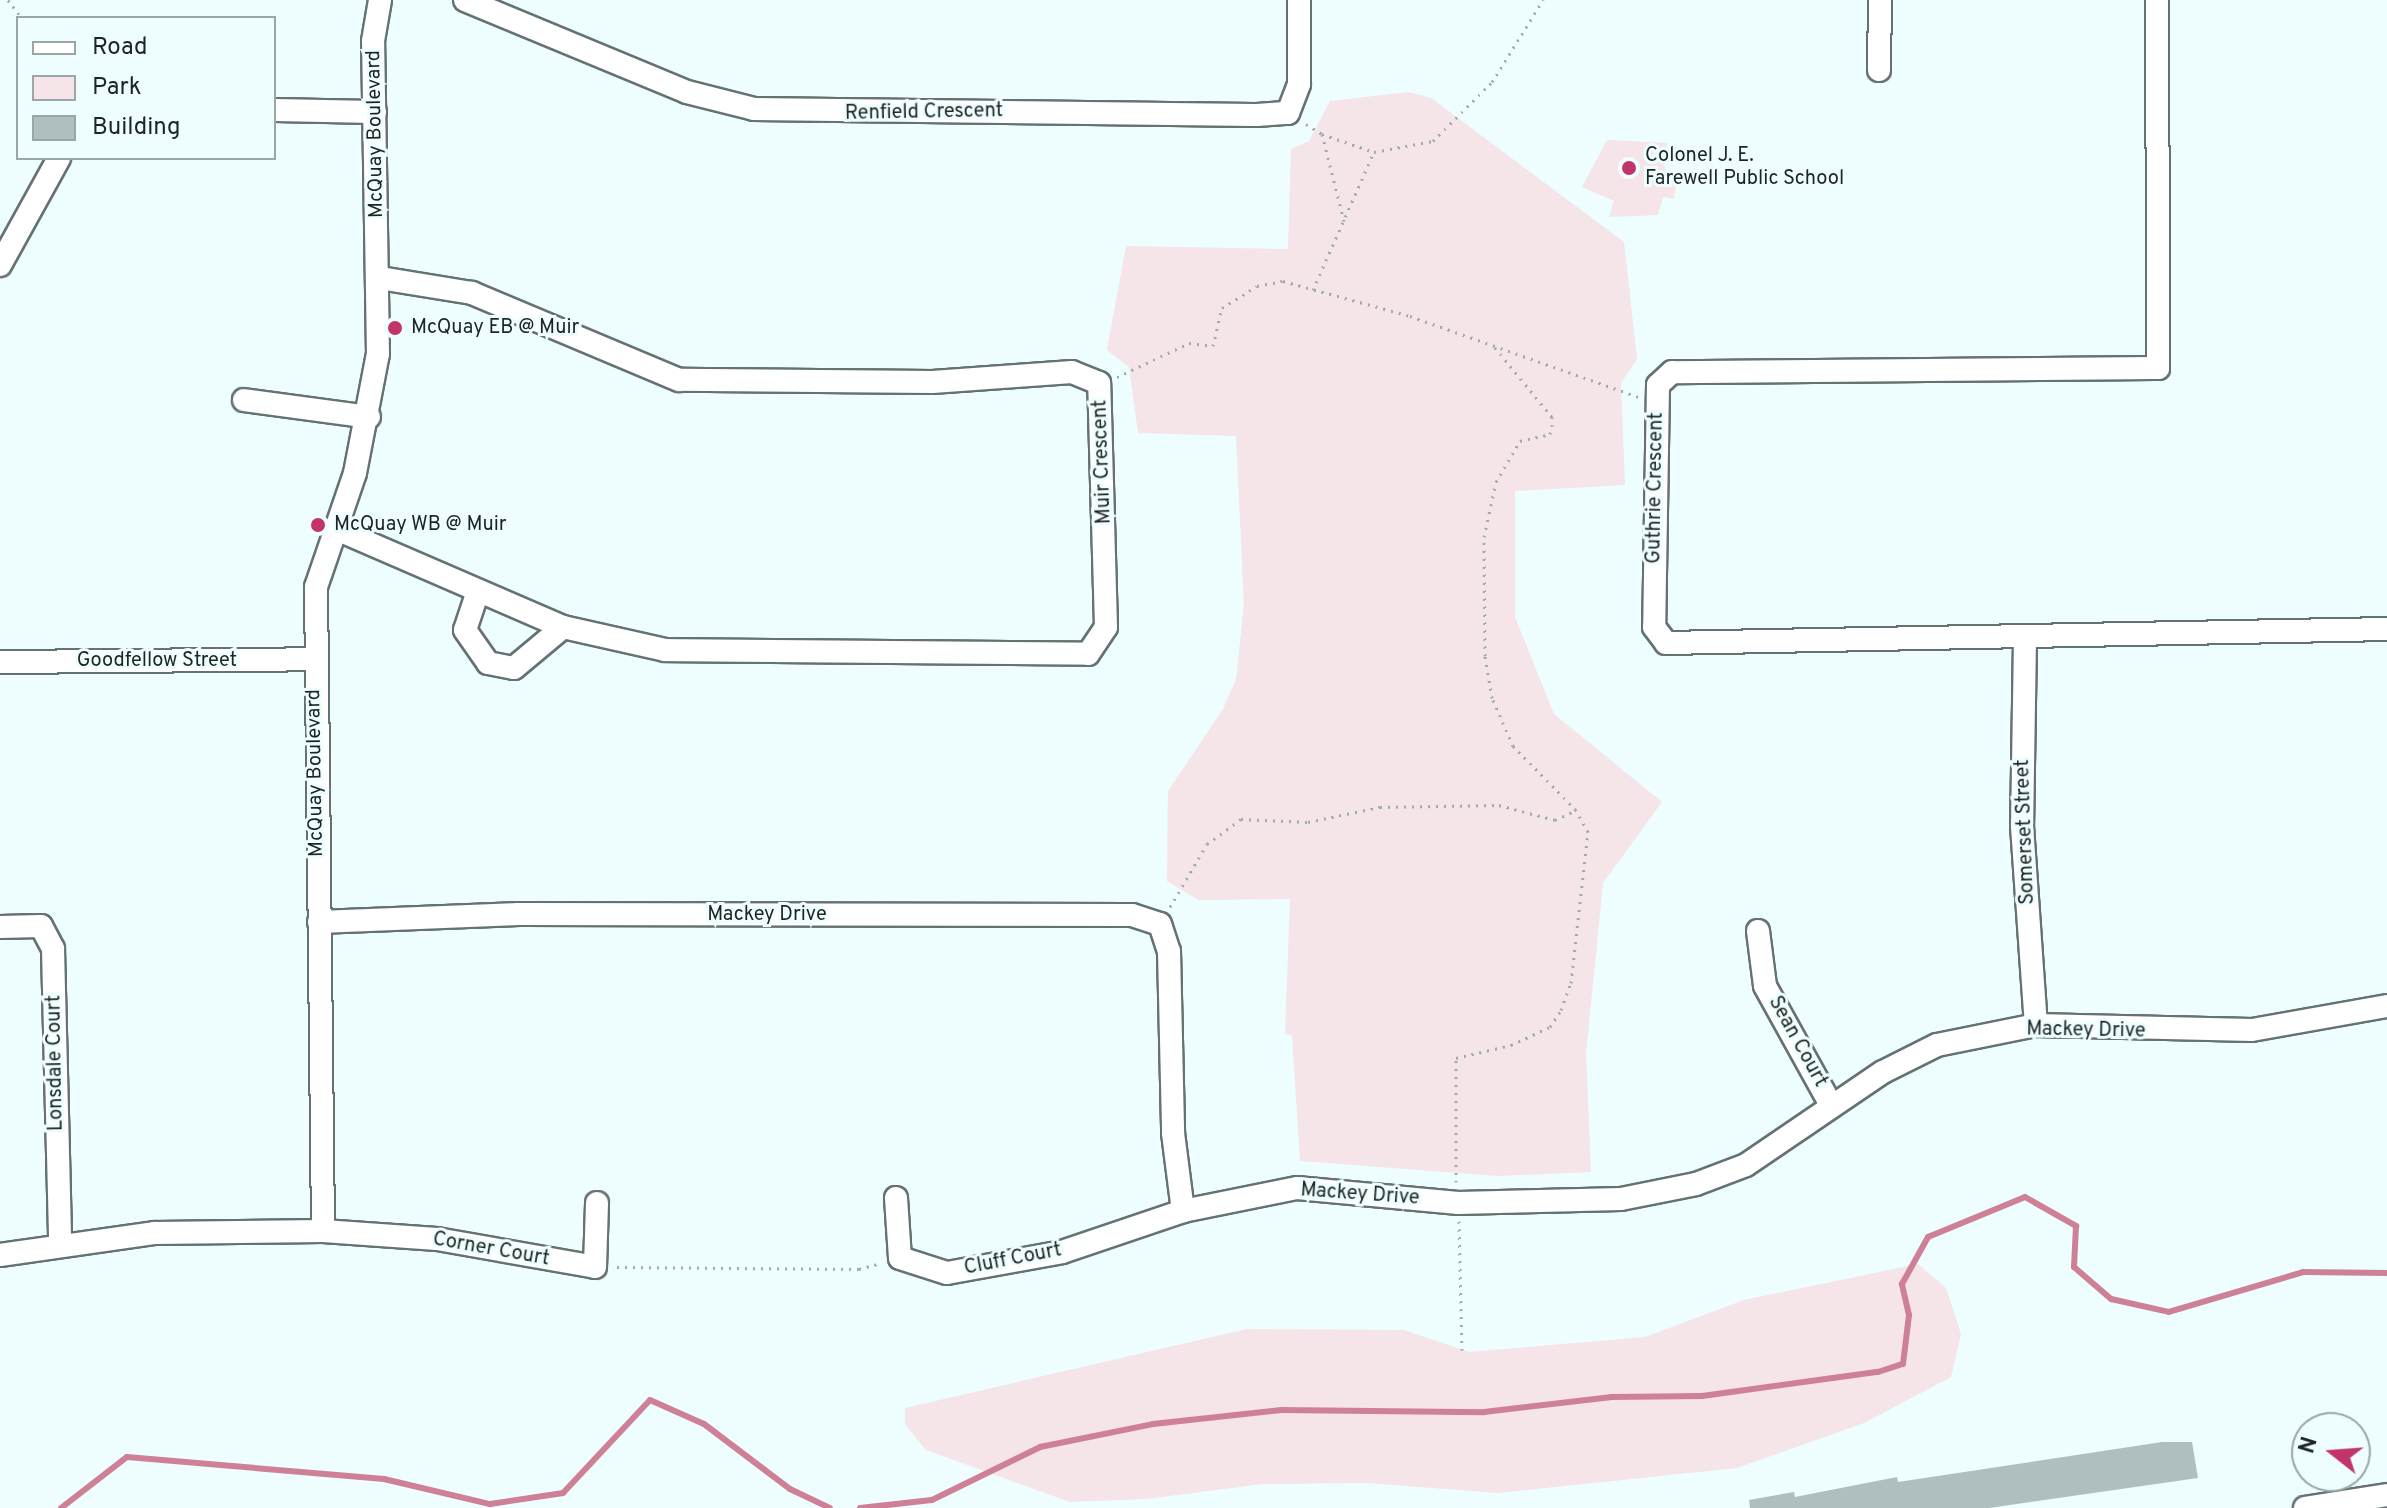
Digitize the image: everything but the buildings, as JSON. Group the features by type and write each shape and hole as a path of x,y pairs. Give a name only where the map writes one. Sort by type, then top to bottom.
{"street":[{"name":"McQuay Boulevard","path":"323,1231 313,659 316,587 369,417 379,278 375,112 380,0"},
{"name":"Renfield Crescent","path":"465,0 687,92 754,109 819,114 1288,113"},
{"path":"1288,113 1299,84 1299,0"},
{"path":"1879,70 1880,0"},
{"name":"Guthrie Crescent","path":"2157,0 2158,368 1672,372 1658,385 1654,627 1666,643 2025,639 2387,629"},
{"path":"276,110 375,112"},
{"path":"0,265 58,160"},
{"name":"Muir Crescent","path":"334,528 563,627 665,650 1088,654 1106,627 1099,383 1072,372 932,382 679,380 472,293 379,278"},
{"path":"244,400 369,417"},
{"path":"478,591 465,630 488,663 514,668 563,627"},
{"name":"Somerset Street","path":"2025,639 2022,826 2036,1025"},
{"name":"Goodfellow Street","path":"0,662 313,659"},
{"name":"Mackey Drive","path":"319,922 519,914 1132,915 1160,924"},
{"path":"1160,924 1169,951 1173,1133 1183,1211"},
{"name":"Lonsdale Court","path":"0,927 41,926 53,949 60,1245"},
{"name":"Sean Court","path":"1758,931 1765,986 1831,1105"},
{"name":"Mackey Drive","path":"1183,1211 1297,1188 1458,1203 1621,1199 1696,1184 1746,1165 1831,1105 1937,1045 2036,1025 2198,1034 2387,1006"},
{"path":"896,1198 900,1258"},
{"path":"595,1267 597,1203"},
{"name":"Cluff Court","path":"900,1258 947,1273 1062,1252 1183,1211"},
{"path":"0,1255 155,1233 323,1231"},
{"name":"Corner Court","path":"323,1231 437,1239 595,1267"},
{"path":"2305,1508 2387,1495"}],"path":[{"path":"8,0 20,16"},
{"path":"1288,113 1322,134 1374,152 1433,141 1492,82 1543,0"},
{"path":"1322,134 1344,221"},
{"path":"1313,290 1374,152"},
{"path":"1099,383 1189,343 1213,346 1222,308 1257,286 1283,281 1492,344 1658,403"},
{"path":"1462,1350 1456,1058 1511,1045 1550,1027 1571,983 1588,832 1576,810 1513,746 1492,698 1485,656 1484,537 1496,482 1520,441 1550,434 1552,417 1492,344"},
{"path":"1160,924 1207,844 1241,819 1308,822 1380,807 1499,805 1555,820 1576,810"},
{"path":"595,1267 859,1269 900,1258"}],"green space":[{"path":"1409,92 1431,98 1624,242 1637,359 1621,383 1625,485 1515,491 1515,617 1554,714 1662,802 1603,883 1586,1053 1591,1172 1498,1176 1300,1161 1292,1035 1285,1034 1290,899 1198,900 1167,881 1168,791 1223,709 1236,679 1244,605 1236,436 1138,433 1129,367 1107,350 1126,246 1288,249 1291,149 1309,141 1330,101"},
{"path":"1607,140 1668,143 1661,154 1669,182 1676,185 1674,199 1663,197 1658,215 1609,217 1614,201 1582,187"},
{"path":"1918,1264 1946,1288 1961,1334 1951,1377 1864,1423 1737,1468 1497,1493 1368,1483 1262,1484 1147,1499 1070,1502 926,1450 905,1424 905,1408 1247,1329 1404,1330 1469,1352 1645,1337 1744,1300"}],"waterway":[{"path":"860,1508 932,1500 1040,1447 1153,1424 1281,1410 1484,1412 1612,1397 1702,1396 1878,1372 1903,1364 1909,1315 1902,1284 1928,1237 2025,1197 2076,1226 2074,1267 2111,1299 2169,1312 2303,1272 2387,1273"},
{"path":"61,1508 127,1457 384,1479 490,1504 563,1493 650,1400 704,1424 790,1489 830,1508"}],"place":[{"name":"Colonel J. E. Farewell Public School","path":"1629,168"},
{"name":"McQuay EB @ Muir","path":"395,328"},
{"name":"McQuay WB @ Muir","path":"318,525"}]}
